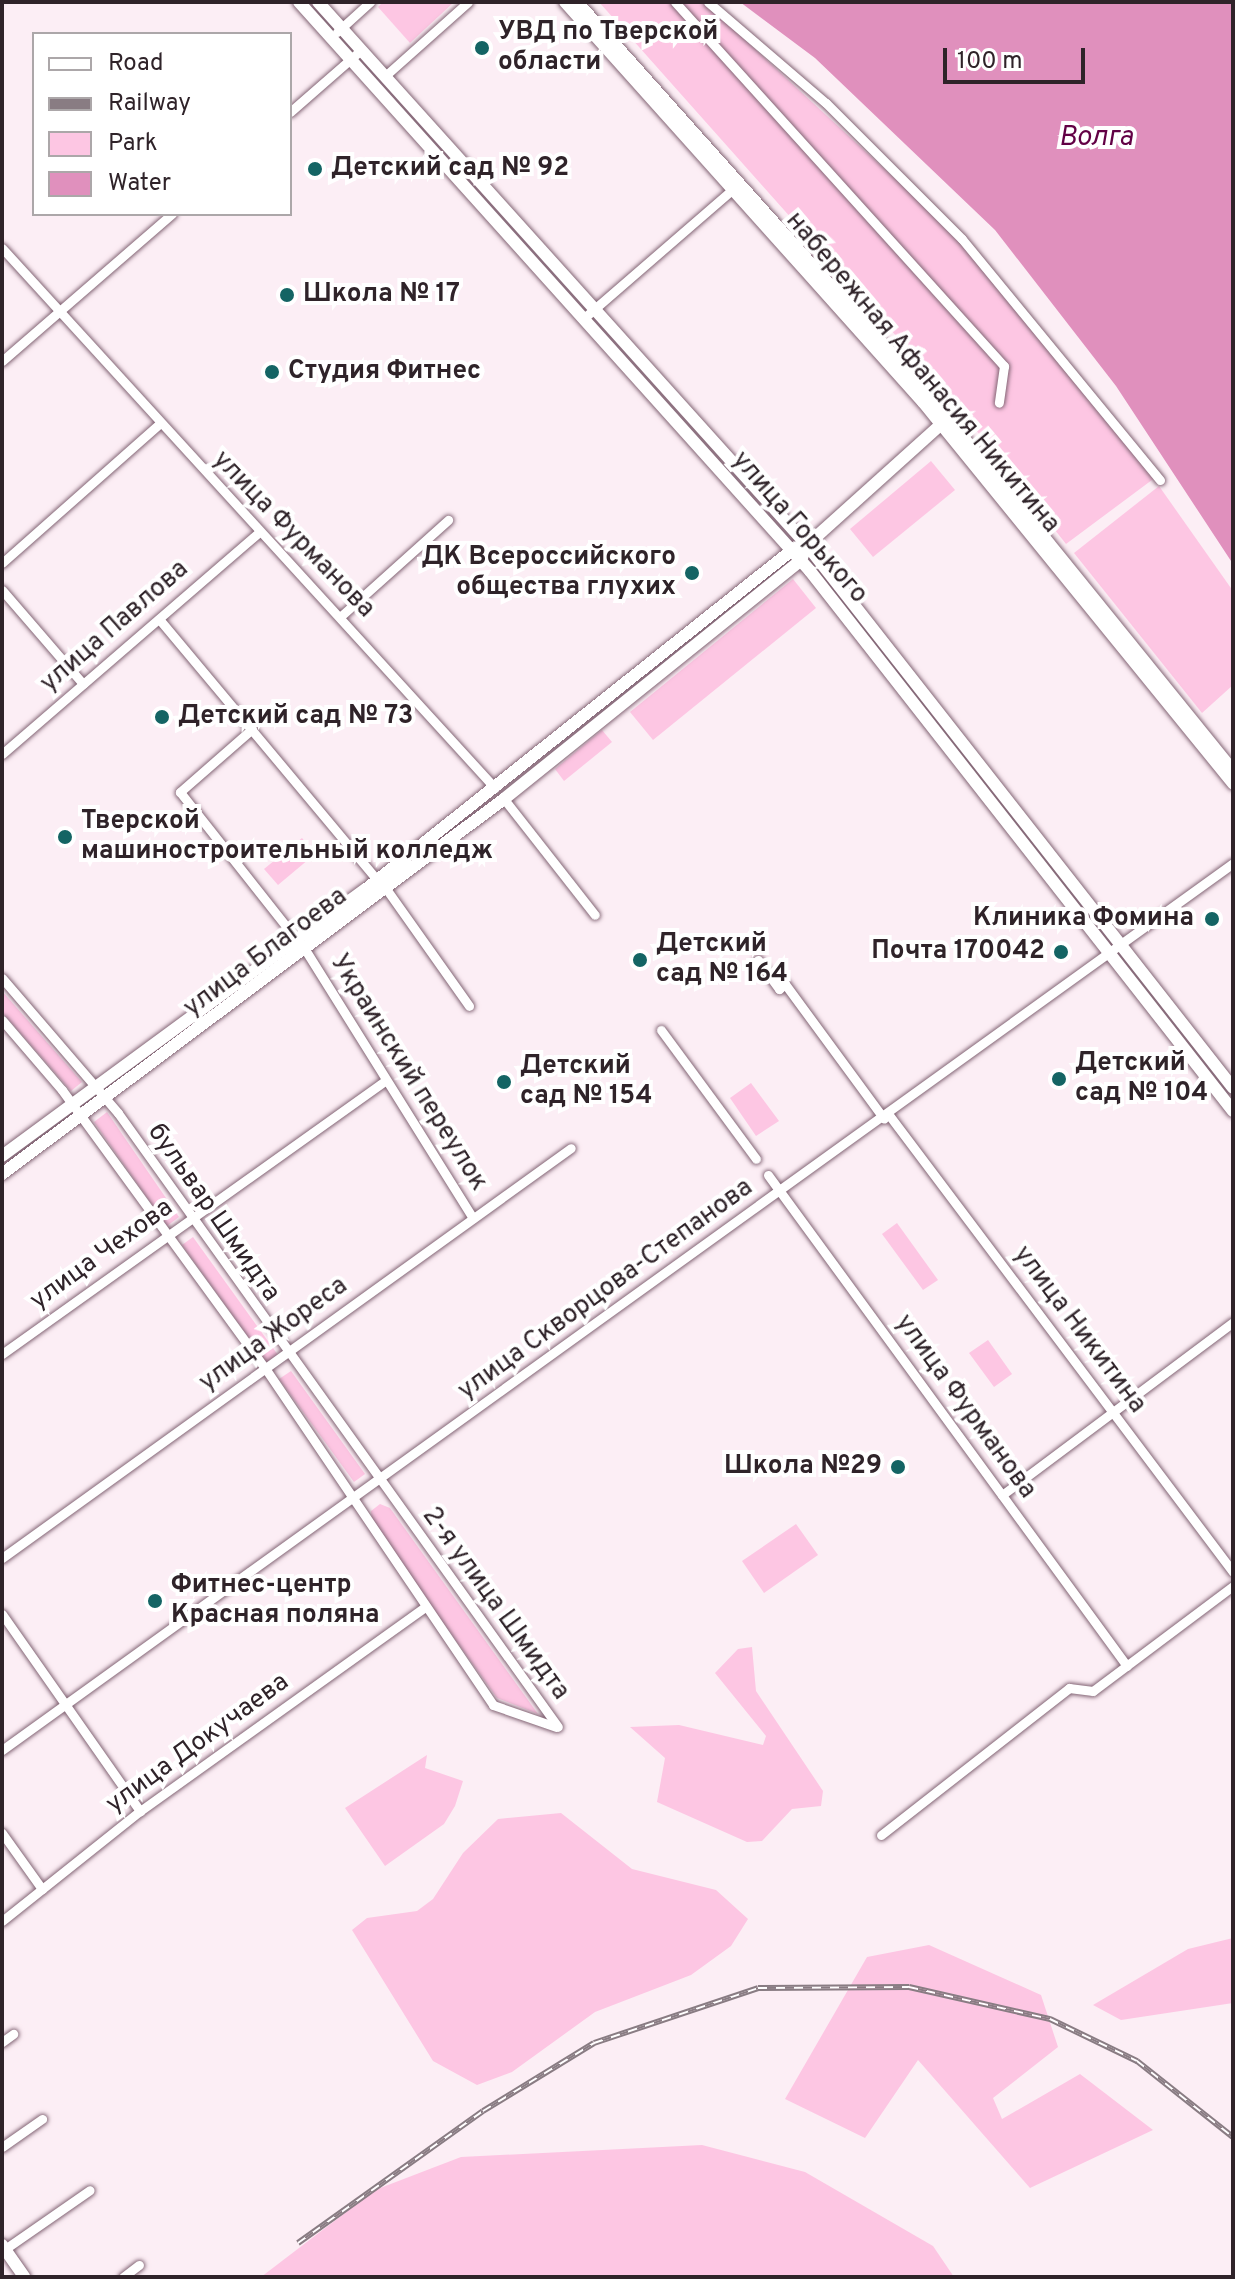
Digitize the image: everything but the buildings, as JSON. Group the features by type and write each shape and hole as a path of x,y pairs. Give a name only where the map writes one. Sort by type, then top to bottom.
{"main road":[{"name":"улица Горького","path":"299,2 801,560 1233,1111"},
{"name":"улица Горького","path":"318,2 807,545 1233,1088"},
{"name":"набережная Афанасия Никитина","path":"565,2 944,421 1233,784"},
{"name":"набережная Афанасия Никитина","path":"577,2 944,421 1233,770"},
{"name":"улица Благоева","path":"2,1174 306,951 499,803 801,560 807,545 944,421"},
{"name":"улица Благоева","path":"2,1156 377,880 790,548 807,545"},
{"path":"499,803 500,784"},
{"path":"3,2247 24,2277"}],"street":[{"path":"331,38 370,2"},
{"path":"385,76 468,2"},
{"path":"675,2 1004,366 999,403"},
{"path":"708,2 962,239 1160,480"},
{"path":"292,110 361,50"},
{"path":"584,318 734,188"},
{"path":"2,361 170,216"},
{"name":"улица Фурманова","path":"2,248 257,534 341,616 500,784"},
{"path":"2,563 159,424"},
{"path":"341,616 448,520"},
{"name":"улица Павлова","path":"2,754 257,534"},
{"path":"2,590 83,684"},
{"path":"159,619 377,880"},
{"name":"Украинский переулок","path":"252,729 180,792 297,940"},
{"path":"499,803 595,915"},
{"name":"улица Скворцова-Степанова","path":"2,1750 1123,948 1233,863"},
{"path":"387,890 469,1006"},
{"name":"Украинский переулок","path":"306,951 386,1070 385,1081 473,1218"},
{"name":"улица Никитина","path":"758,960 779,989 785,984 1233,1572"},
{"name":"бульвар Шмидта","path":"2,978 106,1099 377,1481"},
{"name":"бульвар Шмидта","path":"2,1020 81,1117 357,1496"},
{"path":"661,1030 756,1159"},
{"name":"улица Чехова","path":"2,1354 385,1081"},
{"name":"улица Жореса","path":"2,1558 571,1148"},
{"name":"улица Фурманова","path":"768,1175 1127,1666"},
{"path":"1002,1495 1233,1322"},
{"name":"2-я улица Шмидта","path":"357,1496 365,1525 493,1705 558,1727 377,1481"},
{"path":"881,1835 1069,1688 1093,1691 1233,1586"},
{"name":"улица Докучаева","path":"2,1921 140,1811 424,1608"},
{"path":"2,1614 140,1811"},
{"path":"2,1833 42,1889"},
{"path":"2,2042 13,2034"},
{"path":"2,2147 42,2119"},
{"path":"3,2247 90,2190"},
{"path":"123,2277 139,2265"}],"green space":[{"path":"383,2 454,2 410,43 378,7"},
{"path":"599,2 704,2 961,240 1156,477 1066,544 946,392"},
{"path":"931,461 955,490 873,557 850,529"},
{"path":"1159,486 1233,591 1233,685 1202,713 1074,553"},
{"path":"793,579 816,608 653,740 630,712"},
{"path":"602,730 612,742 564,781 555,769"},
{"path":"302,838 315,854 278,885 264,869"},
{"path":"2,991 82,1082 71,1091 2,1012"},
{"path":"751,1083 779,1121 756,1136 730,1098"},
{"path":"107,1112 179,1217 167,1226 94,1122"},
{"path":"897,1223 938,1280 923,1290 882,1234"},
{"path":"193,1237 278,1355 267,1363 182,1245"},
{"path":"988,1340 1012,1374 994,1387 969,1353"},
{"path":"291,1371 365,1474 354,1482 279,1379"},
{"path":"380,1504 390,1508 538,1714 497,1698 372,1523 371,1511"},
{"path":"796,1524 818,1555 764,1593 742,1561"},
{"path":"752,1647 756,1691 823,1791 821,1806 792,1809 762,1841 747,1842 657,1802 665,1758 630,1727 679,1725 763,1745 766,1736 715,1673 738,1649"},
{"path":"427,1755 425,1768 463,1781 455,1806 444,1824 385,1866 345,1808"},
{"path":"561,1813 632,1869 716,1890 748,1919 731,1946 691,1975 595,2012 512,2072 477,2085 433,2061 352,1930 367,1918 417,1911 433,1899 463,1853 498,1819"},
{"path":"1233,1938 1233,2003 1121,2020 1093,2005 1188,1949"},
{"path":"929,1945 1041,1995 1058,2047 993,2098 1002,2119 1080,2074 1153,2130 1030,2188 918,2060 865,2138 785,2099 867,1957"},
{"path":"702,2145 805,2172 933,2246 954,2277 261,2277 375,2190 461,2157"}],"water":[{"name":"Волга","path":"740,2 1233,2 1233,564 1116,386 995,230 815,58"}],"railway":[{"path":"298,2243 483,2111 594,2043 758,1988 909,1987 1050,2019 1137,2061 1233,2137"}],"place":[{"name":"УВД по Тверской области","path":"482,48"},
{"name":"Детский сад № 92","path":"315,169"},
{"name":"Школа № 17","path":"287,295"},
{"name":"Студия Фитнес","path":"272,372"},
{"name":"ДК Всероссийского общества глухих","path":"692,573"},
{"name":"Детский сад № 73","path":"162,717"},
{"name":"Тверской машиностроительный колледж","path":"65,837"},
{"name":"Клиника Фомина","path":"1212,919"},
{"name":"Почта 170042","path":"1061,952"},
{"name":"Детский сад № 164","path":"640,960"},
{"name":"Детский сад № 104","path":"1059,1079"},
{"name":"Детский сад № 154","path":"504,1082"},
{"name":"Школа №29","path":"898,1467"},
{"name":"Фитнес-центр Красная поляна","path":"155,1601"}]}
